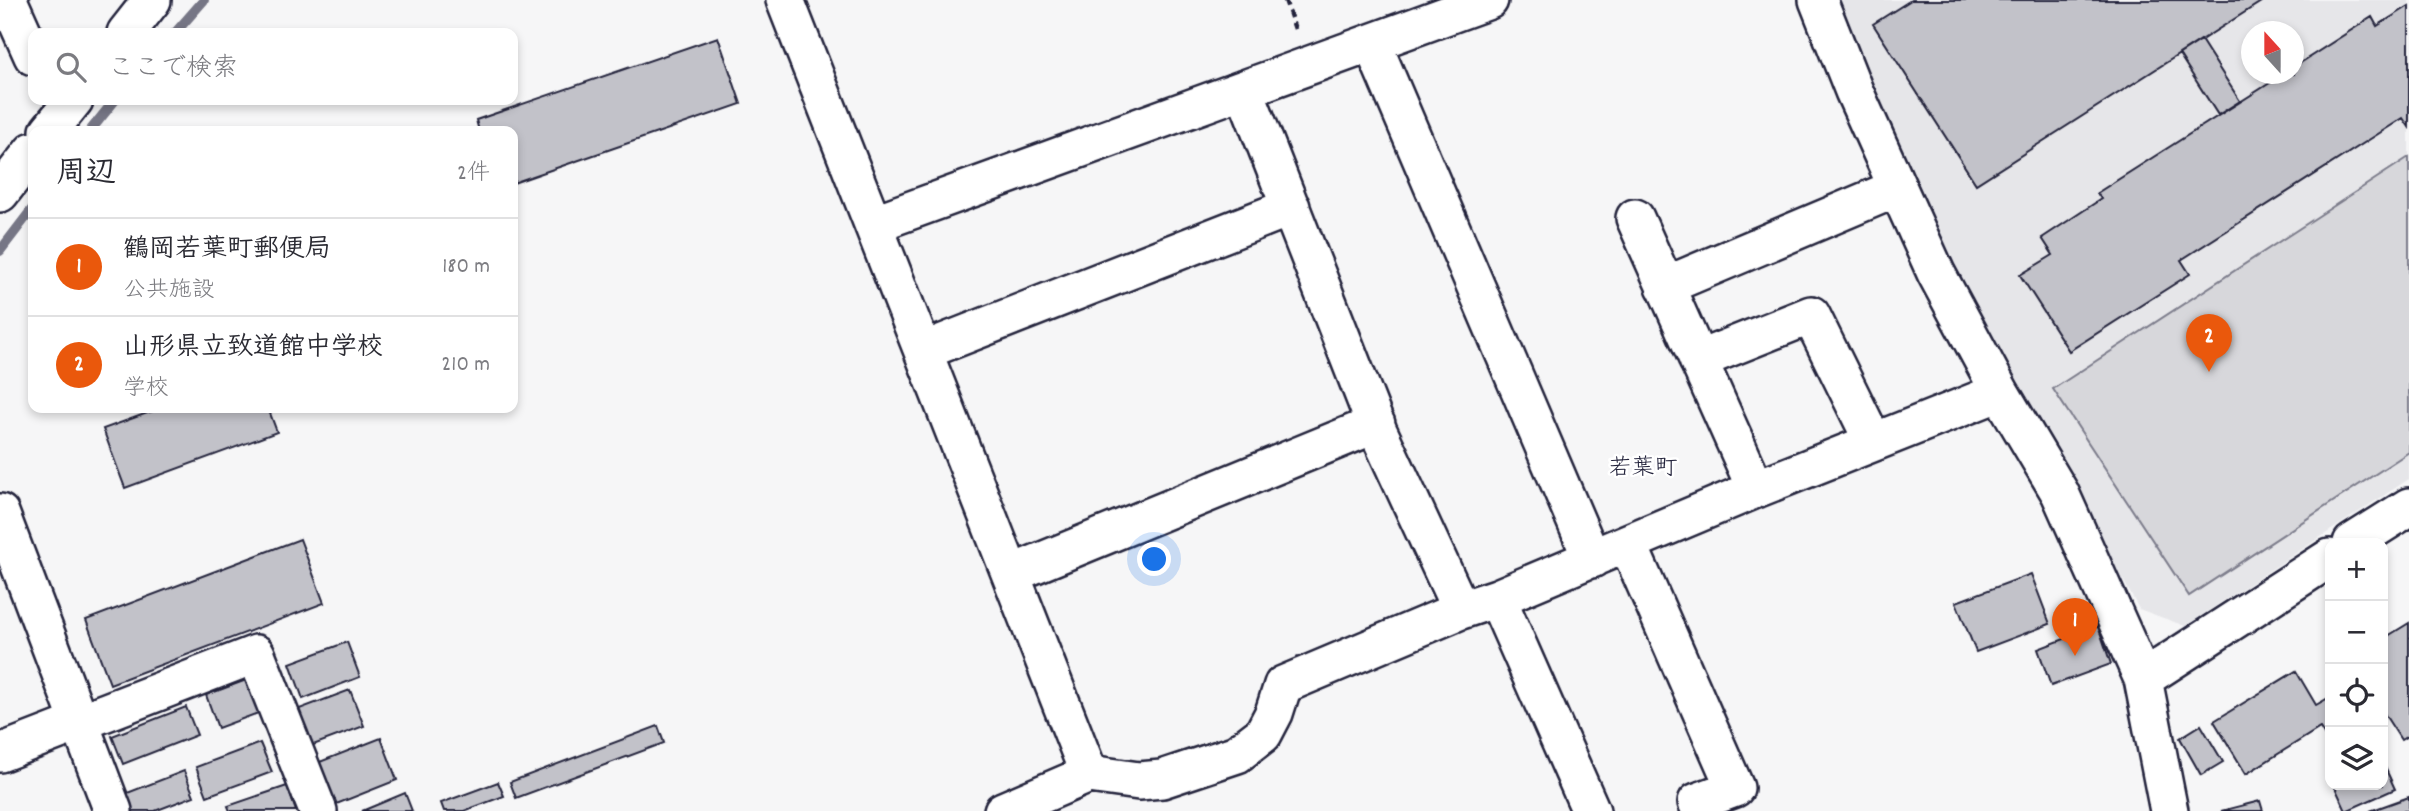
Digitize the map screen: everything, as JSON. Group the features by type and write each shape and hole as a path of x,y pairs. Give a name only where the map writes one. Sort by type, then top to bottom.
{"street":[{"path":"8,0 28,45"},
{"path":"130,28 152,0"},
{"path":"785,0 1090,774"},
{"path":"873,224 1489,0"},
{"path":"1818,0 1896,188 1936,273 2000,392 2060,493 2143,679 2169,811"},
{"path":"1373,43 1592,558"},
{"path":"1244,89 1376,424 1461,610"},
{"path":"0,193 28,157"},
{"path":"1665,286 1896,188"},
{"path":"923,351 1291,207"},
{"path":"1635,218 1756,489"},
{"path":"1698,360 1811,314 1873,441"},
{"path":"1005,811 1090,774 1139,781 1162,779 1237,754 1263,734 1274,713 1283,685 1873,441 2000,392"},
{"path":"1011,574 1376,424"},
{"path":"2360,538 2409,507"},
{"path":"0,513 113,811"},
{"path":"1628,544 1735,788 1697,803 1701,811"},
{"path":"2143,679 2325,561"},
{"path":"1497,598 1591,811"},
{"path":"0,753 256,654 318,811"}],"shaded area":[{"path":"1836,0 2409,0 2409,479 2185,626 2139,609 1951,265"},
{"path":"2409,157 2409,452 2189,596 2053,389"}],"building":[{"path":"1911,0 2264,0 1976,184 1873,24"},
{"path":"2409,6 2409,127 2403,118 2181,260 2190,274 2069,351 2020,275 2053,255 2042,238 2101,199 2097,193 2268,84 2304,84 2304,61 2372,17 2377,26"},
{"path":"718,37 741,104 518,181 518,126 478,126 476,120"},
{"path":"2201,40 2240,101 2218,115 2179,54"},
{"path":"147,413 270,413 277,432 125,488 103,429"},
{"path":"300,539 324,603 110,684 86,620"},
{"path":"2031,574 2050,624 1976,652 1956,602"},
{"path":"2409,623 2409,735 2401,740 2388,720 2388,636"},
{"path":"2098,626 2111,664 2051,686 2038,649"},
{"path":"347,642 360,677 303,699 290,663"},
{"path":"2296,671 2316,705 2325,700 2325,736 2320,728 2246,774 2214,721"},
{"path":"249,679 261,712 218,728 206,695"},
{"path":"350,690 364,726 308,747 294,711"},
{"path":"186,707 197,735 123,764 112,736"},
{"path":"2201,725 2223,762 2201,775 2180,738"},
{"path":"658,726 664,743 516,798 510,782"},
{"path":"381,738 397,780 334,805 317,763"},
{"path":"260,743 272,772 207,796 196,767"},
{"path":"184,771 194,796 155,811 128,811 122,795"},
{"path":"2388,774 2395,789 2346,811 2336,790 2388,790"},
{"path":"498,782 504,796 464,811 444,811 441,803"},
{"path":"287,786 296,811 230,811 228,806"},
{"path":"405,793 412,811 362,811"},
{"path":"2409,797 2409,811 2370,811"},
{"path":"2260,801 2263,811 2221,811"}],"waterway":[{"path":"179,28 204,0"},
{"path":"94,126 111,105"},
{"path":"0,251 28,215"}],"place":[{"name":"山形県立致道館中学校","path":"2209,372"},
{"name":"鶴岡若葉町郵便局","path":"2075,656"}],"district":[{"name":"若葉町","path":"1643,469"}]}
